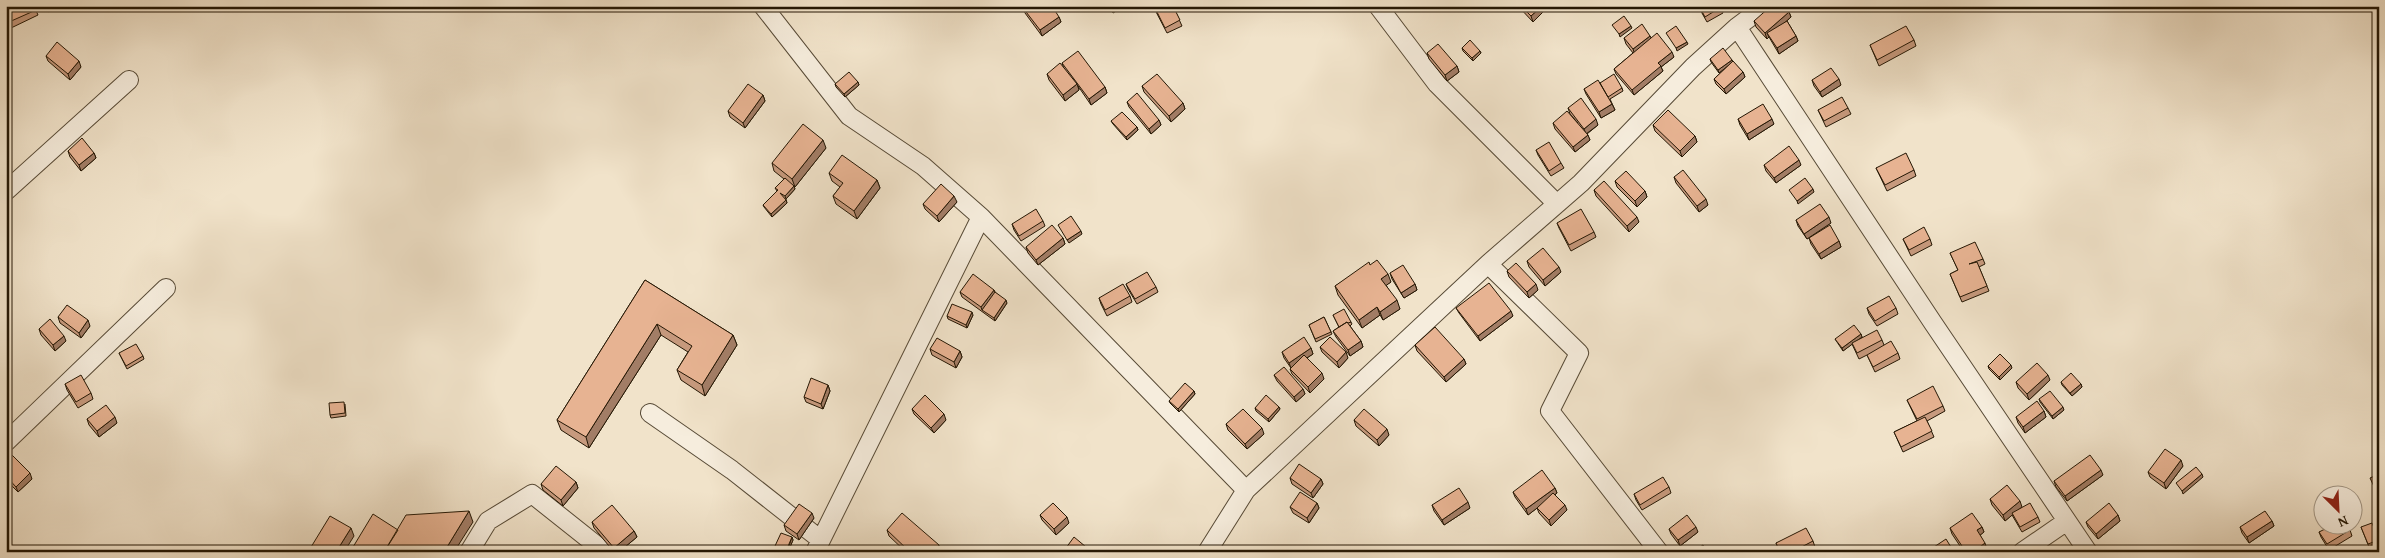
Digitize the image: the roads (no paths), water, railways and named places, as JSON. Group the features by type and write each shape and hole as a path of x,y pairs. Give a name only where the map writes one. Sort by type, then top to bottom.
{"street":[{"path":"763,6 849,116 923,166 981,217 1246,490"},
{"path":"1378,6 1437,84 1557,204"},
{"path":"1207,552 1246,490 1488,264 1581,183 1693,67 1737,27 1765,6"},
{"path":"1737,27 1933,323 2088,552"},
{"path":"6,191 129,80"},
{"path":"650,413 732,470 818,546 981,217"},
{"path":"1488,264 1579,353 1550,411 1659,552"},
{"path":"6,442 166,288"},
{"path":"469,552 488,521 532,494 605,552"},
{"path":"2022,552 2068,521"}]}
